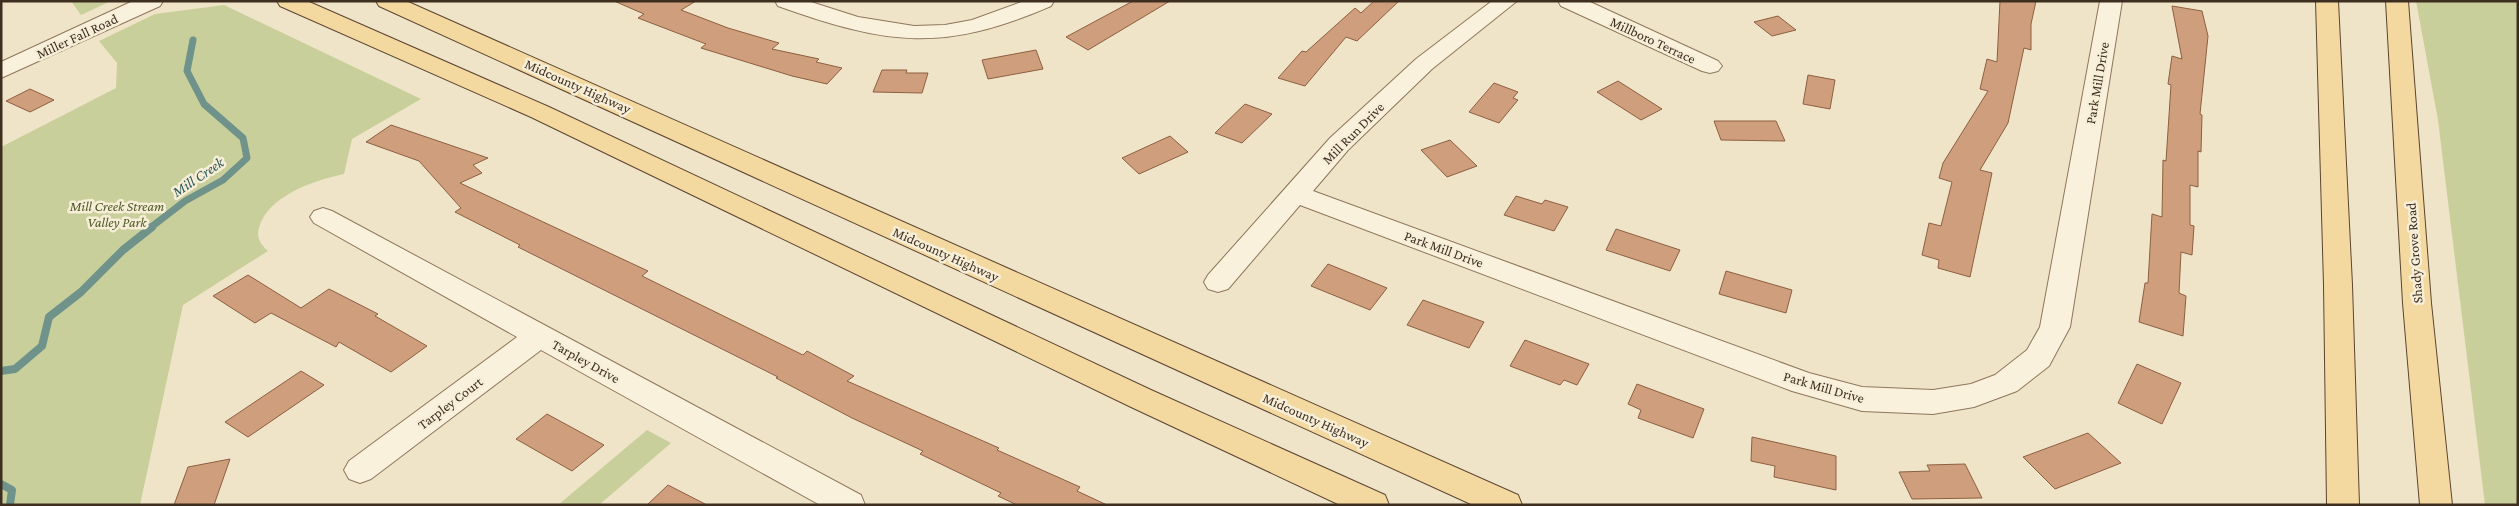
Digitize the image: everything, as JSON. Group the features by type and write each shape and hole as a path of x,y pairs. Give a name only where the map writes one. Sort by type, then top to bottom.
{"main road":[{"path":"288,1 540,112 1140,398 1373,505"},
{"name":"Midcounty Highway","path":"388,1 1506,505"},
{"path":"2327,1 2338,285 2343,505"},
{"name":"Shady Grove Road","path":"2397,1 2417,303 2436,505"}],"street":[{"name":"Miller Fall Road","path":"1,72 152,1"},
{"path":"786,1 837,20 889,32 937,32 968,29 1019,13 1043,1"},
{"name":"Mill Run Drive","path":"1218,282 1339,144 1424,64 1506,1"},
{"name":"Millboro Terrace","path":"1569,1 1710,66"},
{"name":"Park Mill Drive","path":"1296,194 1803,383 1862,400 1933,402 1974,395 2006,383 2038,358 2056,327 2111,1"},
{"name":"Tarpley Drive","path":"324,217 848,504"},
{"name":"Tarpley Court","path":"360,470 540,335"}],"green space":[{"path":"71,1 111,1 81,15"},
{"path":"2416,1 2518,1 2518,505 2485,505 2438,120"},
{"name":"Mill Creek Stream Valley Park","path":"224,5 421,99 352,139 344,174 306,185 282,198 264,217 259,228 258,235 260,241 268,251 183,305 140,505 1,505 1,147 116,88 117,63 99,41 155,14"},
{"path":"647,430 671,443 599,505 558,505"}],"building":[{"path":"614,1 696,1 681,10 728,28 779,43 772,49 819,59 816,62 842,68 827,84 792,76 701,48 706,44 638,18 644,14"},
{"path":"1133,1 1170,1 1088,50 1066,37"},
{"path":"1374,1 1399,1 1357,41 1346,37 1305,86 1278,78 1302,51 1306,52 1355,8 1361,13"},
{"path":"2000,1 2036,1 2031,24 2031,50 2024,48 2008,123 1980,170 1992,173 1970,277 1938,268 1939,260 1922,255 1929,223 1941,226 1952,182 1939,178 1943,163 1988,91 1980,89 1987,59 1997,62"},
{"path":"2172,6 2202,11 2208,36 2200,114 2202,115 2201,152 2198,151 2198,187 2190,185 2190,225 2194,226 2192,255 2181,252 2179,293 2186,296 2183,336 2139,322 2145,283 2148,283 2152,214 2162,217 2163,160 2166,161 2171,85 2168,84 2172,56 2182,59"},
{"path":"1778,16 1796,30 1772,36 1754,22"},
{"path":"1036,50 1043,69 988,79 982,60"},
{"path":"882,70 907,70 906,73 928,73 922,93 873,92"},
{"path":"1808,75 1835,80 1830,109 1803,104"},
{"path":"1618,81 1662,109 1641,120 1597,92"},
{"path":"1494,83 1518,92 1513,98 1518,100 1499,123 1469,112"},
{"path":"30,89 54,100 30,112 6,101"},
{"path":"1245,104 1272,114 1242,143 1215,133"},
{"path":"1714,121 1776,121 1785,141 1721,140"},
{"path":"391,125 488,158 473,165 482,173 460,183 648,271 642,276 803,355 807,351 854,376 847,381 999,448 997,450 1080,487 1077,491 1107,505 1017,505 998,496 1001,493 920,454 923,451 852,418 776,378 778,377 518,247 520,245 455,212 461,208 419,161 366,142"},
{"path":"1170,136 1188,152 1139,174 1122,158"},
{"path":"1450,140 1477,166 1447,177 1421,150"},
{"path":"1516,196 1542,204 1545,200 1568,207 1554,231 1504,215"},
{"path":"1616,229 1680,250 1670,271 1606,250"},
{"path":"1328,264 1387,288 1370,310 1311,286"},
{"path":"1726,271 1792,290 1786,313 1719,294"},
{"path":"248,275 301,308 329,289 378,314 375,316 427,346 391,372 339,342 336,347 271,313 255,323 213,296"},
{"path":"1423,300 1484,322 1469,348 1407,325"},
{"path":"1525,340 1589,364 1577,385 1564,380 1560,385 1510,366"},
{"path":"2137,364 2181,383 2162,424 2118,403"},
{"path":"301,371 324,385 248,437 225,422"},
{"path":"1637,384 1704,409 1693,438 1638,418 1641,410 1628,404"},
{"path":"547,414 604,445 572,471 516,439"},
{"path":"2088,433 2121,463 2055,489 2023,457"},
{"path":"1752,437 1836,456 1836,490 1774,477 1775,466 1751,461"},
{"path":"230,459 214,505 174,505 188,467"},
{"path":"1965,464 1982,498 1912,499 1899,472 1930,471 1927,465"},
{"path":"668,485 707,505 647,505"}],"waterway":[{"name":"Mill Creek","path":"150,228 185,201 223,180 247,158 243,138 204,104 187,71 193,40"},
{"name":"Mill Creek","path":"1,371 15,369 42,346 49,317 81,292 123,250 152,227"},
{"name":"Mill Creek","path":"1,484 12,490 10,505"}]}
